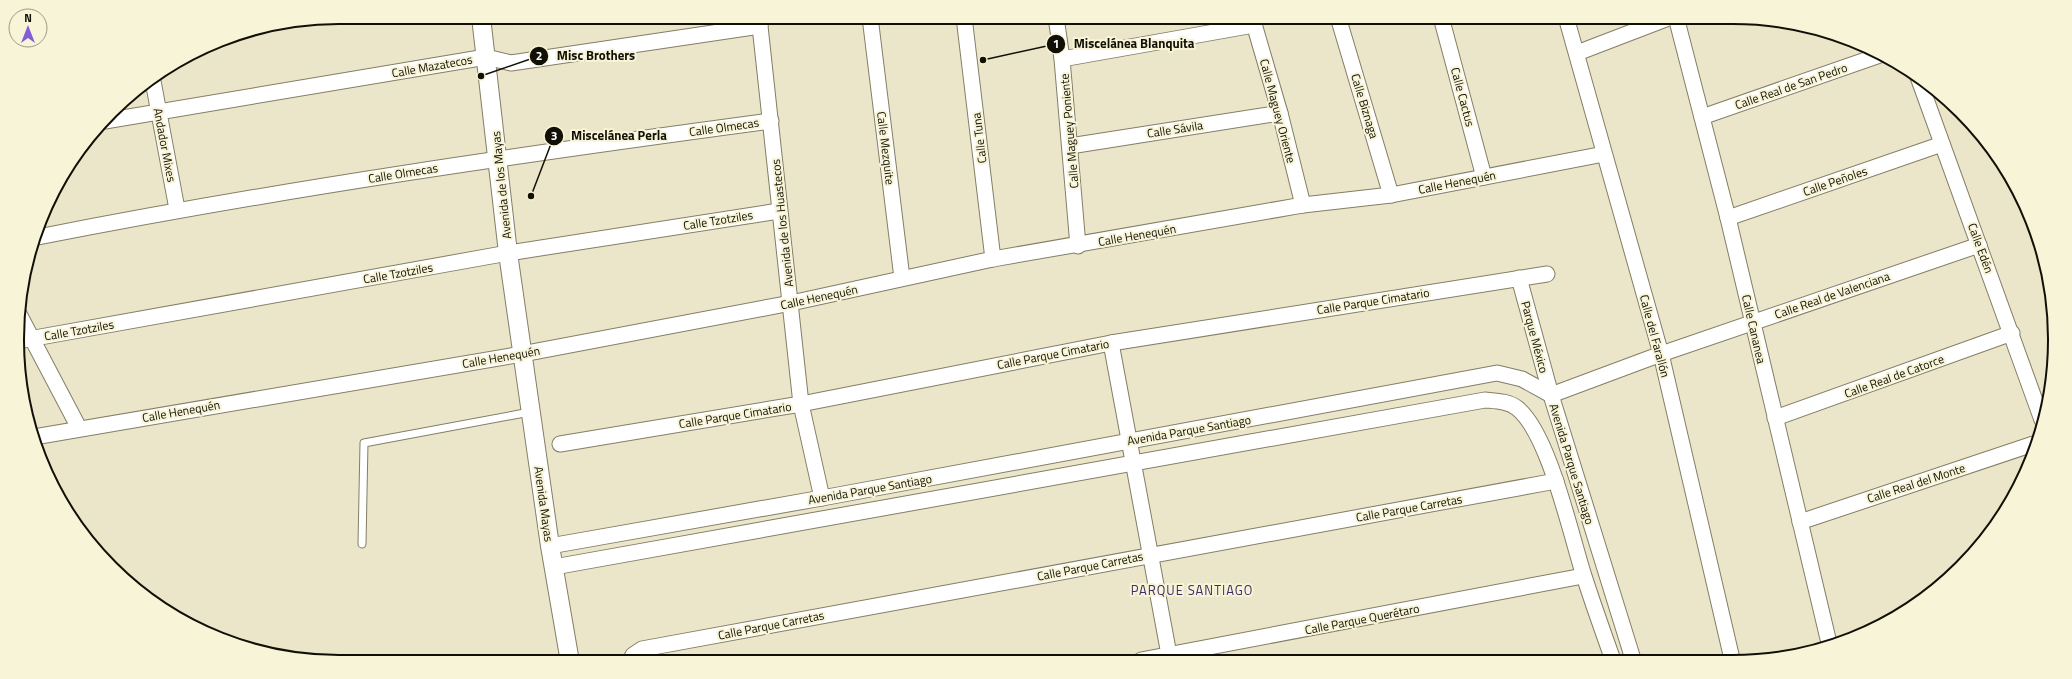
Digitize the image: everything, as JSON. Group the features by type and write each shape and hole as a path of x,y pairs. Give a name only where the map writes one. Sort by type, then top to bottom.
{"street":[{"name":"Avenida de los Mayas","path":"483,24 508,253 522,354"},
{"name":"Calle Mazatecos","path":"113,120 486,56 511,63 747,24"},
{"name":"Avenida de los Huastecos","path":"759,24 801,404 822,498"},
{"name":"Calle Mezquite","path":"871,24 902,278"},
{"name":"Calle Tuna","path":"965,24 993,259"},
{"name":"Calle Maguey Poniente","path":"1057,24 1062,59 1078,246"},
{"path":"1062,59 1238,24"},
{"name":"Calle Maguey Oriente","path":"1254,24 1280,113 1303,205"},
{"name":"Calle Biznaga","path":"1340,24 1391,195"},
{"name":"Calle Cactus","path":"1443,24 1484,177"},
{"name":"Calle del Farallón","path":"1568,24 1661,354 1731,655"},
{"path":"1577,53 1653,24"},
{"name":"Calle Cananea","path":"1678,24 1728,218 1828,640"},
{"name":"Calle Real de San Pedro","path":"1702,118 1873,57"},
{"name":"Andador Mixes","path":"154,84 177,209"},
{"name":"Calle Edén","path":"1921,86 2012,333 2039,412"},
{"name":"Calle Sávila","path":"1070,146 1280,113"},
{"name":"Calle Olmecas","path":"42,236 177,209 498,157 771,121"},
{"name":"Calle Peñoles","path":"1728,218 1942,144"},
{"name":"Calle Henequén","path":"39,435 522,354 791,303 993,259 1078,246 1303,205 1391,195 1604,154"},
{"name":"Calle Tzotziles","path":"26,340 508,253 779,210"},
{"name":"Calle Real de Valenciana","path":"1551,395 1661,354 1979,245"},
{"name":"Calle Parque Cimatario","path":"560,444 801,404 1111,343 1548,274"},
{"name":"Parque México","path":"1519,278 1551,395"},
{"name":"Calle Real de Catorce","path":"1775,418 2012,333"},
{"path":"26,340 79,428"},
{"path":"1111,343 1168,655"},
{"name":"Avenida Mayas","path":"522,354 550,546 571,655"},
{"name":"Avenida Parque Santiago","path":"550,546 822,498 1497,373 1511,375 1522,379 1551,395 1631,655"},
{"name":"Avenida Parque Santiago","path":"554,566 826,520 1134,462 1485,400 1502,401 1517,408 1535,431 1556,481 1583,576 1610,655"},
{"name":"Calle Real del Monte","path":"1800,522 2029,445"},
{"name":"Calle Parque Carretas","path":"632,655 642,649 1151,554 1556,481"},
{"name":"Calle Parque Querétaro","path":"1184,655 1583,576"}],"lane":[{"path":"362,544 364,443 530,412"}],"place":[{"name":"Miscelánea Blanquita","path":"983,60"},
{"name":"Misc Brothers","path":"481,76"},
{"name":"Miscelánea Perla","path":"531,196"}],"district":[{"name":"PARQUE SANTIAGO","path":"1192,590"}]}
